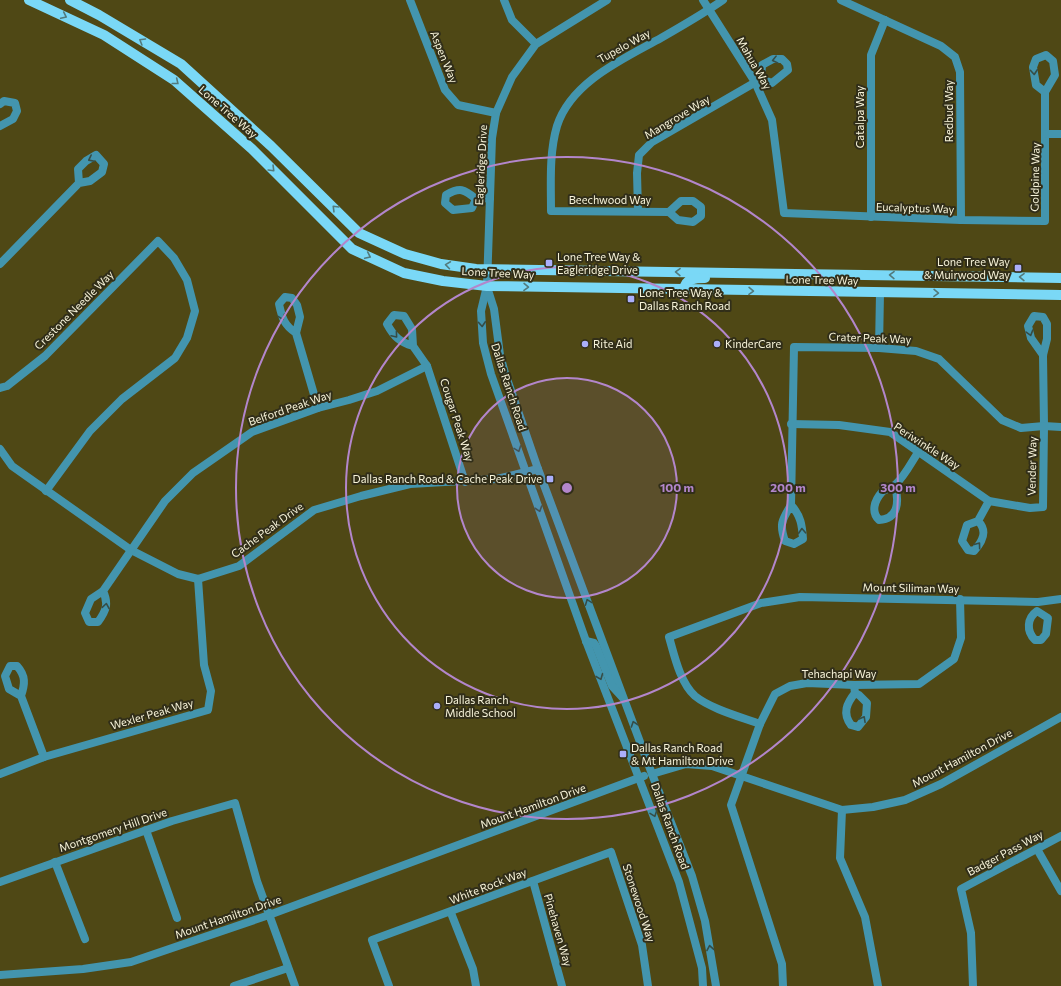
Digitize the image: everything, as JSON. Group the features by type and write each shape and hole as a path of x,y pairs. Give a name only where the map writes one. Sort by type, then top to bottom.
{"main road":[{"name":"Lone Tree Way","path":"29,0 104,35 174,80 252,149 352,249 404,273 443,282 487,286 1061,295"},
{"name":"Lone Tree Way","path":"70,0 99,15 181,64 271,146 359,233 405,254 442,264 487,269 1061,278"},
{"path":"684,290 686,283 696,278 744,278 754,273"}],"street":[{"name":"Aspen Way","path":"410,0 444,90 458,105 496,113"},
{"path":"504,0 512,20 536,44"},
{"name":"Eagleridge Drive","path":"487,286 492,138 496,113 512,77 536,44 598,2 607,0"},
{"name":"Mahua Way","path":"702,0 758,81 772,120 784,213"},
{"path":"709,10 723,0"},
{"name":"Redbud Way","path":"841,0 941,46 955,57 960,72 961,220"},
{"name":"Tupelo Way","path":"551,211 551,168 558,126 572,98 598,73 709,10"},
{"name":"Catalpa Way","path":"871,217 871,56 885,20"},
{"name":"Mangrove Way","path":"638,211 637,173 639,155 652,142 758,81"},
{"name":"Goldpine Way","path":"1045,92 1047,134 1045,221"},
{"path":"0,104 4,101 15,103 17,110 13,119 0,126"},
{"path":"1047,134 1061,134"},
{"path":"0,264 79,183"},
{"path":"476,199 490,198"},
{"name":"Beechwood Way","path":"551,211 670,212"},
{"name":"Eucalyptus Way","path":"784,213 961,220 1045,221"},
{"name":"Crestone Needle Way","path":"0,388 8,386 45,356 158,241 174,258 187,280 195,312 187,338 175,358 122,399 90,431 46,491"},
{"name":"Dallas Ranch Road","path":"487,286 494,309 500,355 505,373 538,469 652,774 692,876 705,922 716,986"},
{"name":"Dallas Ranch Road","path":"487,286 480,311 483,342 491,374 586,641 679,882 702,968 704,986"},
{"path":"879,348 880,292"},
{"path":"296,333 318,408"},
{"name":"Cougar Peak Way","path":"413,346 427,366 465,482"},
{"name":"Crater Peak Way","path":"791,424 794,347 879,348 916,351 939,359 1002,420 1021,428 1044,426 1061,427"},
{"name":"Vender Way","path":"1042,506 1044,426 1043,354"},
{"name":"Belford Peak Way","path":"104,591 165,501 192,474 252,432 318,408 376,391 427,366"},
{"path":"791,424 791,505"},
{"name":"Periwinkle Way","path":"791,424 839,425 890,432 989,501 1030,508 1042,506"},
{"path":"0,449 12,466 131,550 178,574 198,579"},
{"path":"895,485 919,451"},
{"name":"Cache Peak Drive","path":"198,579 240,566 314,510 361,496 410,484 497,479 538,469"},
{"path":"978,521 989,501"},
{"name":"Wexler Peak Way","path":"0,774 44,756 208,710 211,691 204,665 198,579"},
{"name":"Mount Siliman Way","path":"760,724 716,707 694,695 680,674 669,637 761,603 800,597 960,599 1038,602 1061,599"},
{"name":"Tehachapi Way","path":"783,986 782,964 731,805 760,724 776,694 790,686 807,683 855,689 919,684 954,659 960,638 960,599"},
{"path":"1038,602 1038,611"},
{"path":"586,641 594,643 596,646 612,686 626,702"},
{"path":"21,696 44,756"},
{"name":"Mount Hamilton Drive","path":"0,975 83,969 131,962 269,915 640,778 686,764 712,766 842,810 872,807 905,800 941,784 1061,717"},
{"name":"Montgomery Hill Drive","path":"0,882 146,830 235,803 257,881 269,915"},
{"path":"842,810 840,858 865,917 878,986"},
{"path":"146,830 176,918"},
{"name":"Badger Pass Way","path":"973,986 971,933 961,889 1061,836"},
{"path":"1037,849 1061,891"},
{"name":"White Rock Way","path":"389,986 372,940 451,913 611,852"},
{"name":"Stonewood Way","path":"611,852 642,945 648,986"},
{"path":"55,862 85,940"},
{"name":"Pinehaven Way","path":"533,881 562,986"},
{"path":"451,913 473,969 476,986"},
{"path":"269,915 295,986"},
{"path":"234,986 288,968"}],"place":[{"name":"Lone Tree Way & Eagleridge Drive","path":"549,263"},
{"name":"Lone Tree Way & Muirwood Way","path":"1018,268"},
{"name":"Lone Tree Way & Dallas Ranch Road","path":"631,299"},
{"name":"Rite Aid","path":"585,344"},
{"name":"KinderCare","path":"717,344"},
{"name":"Dallas Ranch Road & Cache Peak Drive","path":"550,479"},
{"name":"Dallas Ranch Middle School","path":"437,706"},
{"name":"Dallas Ranch Road & Mt Hamilton Drive","path":"623,754"}]}
